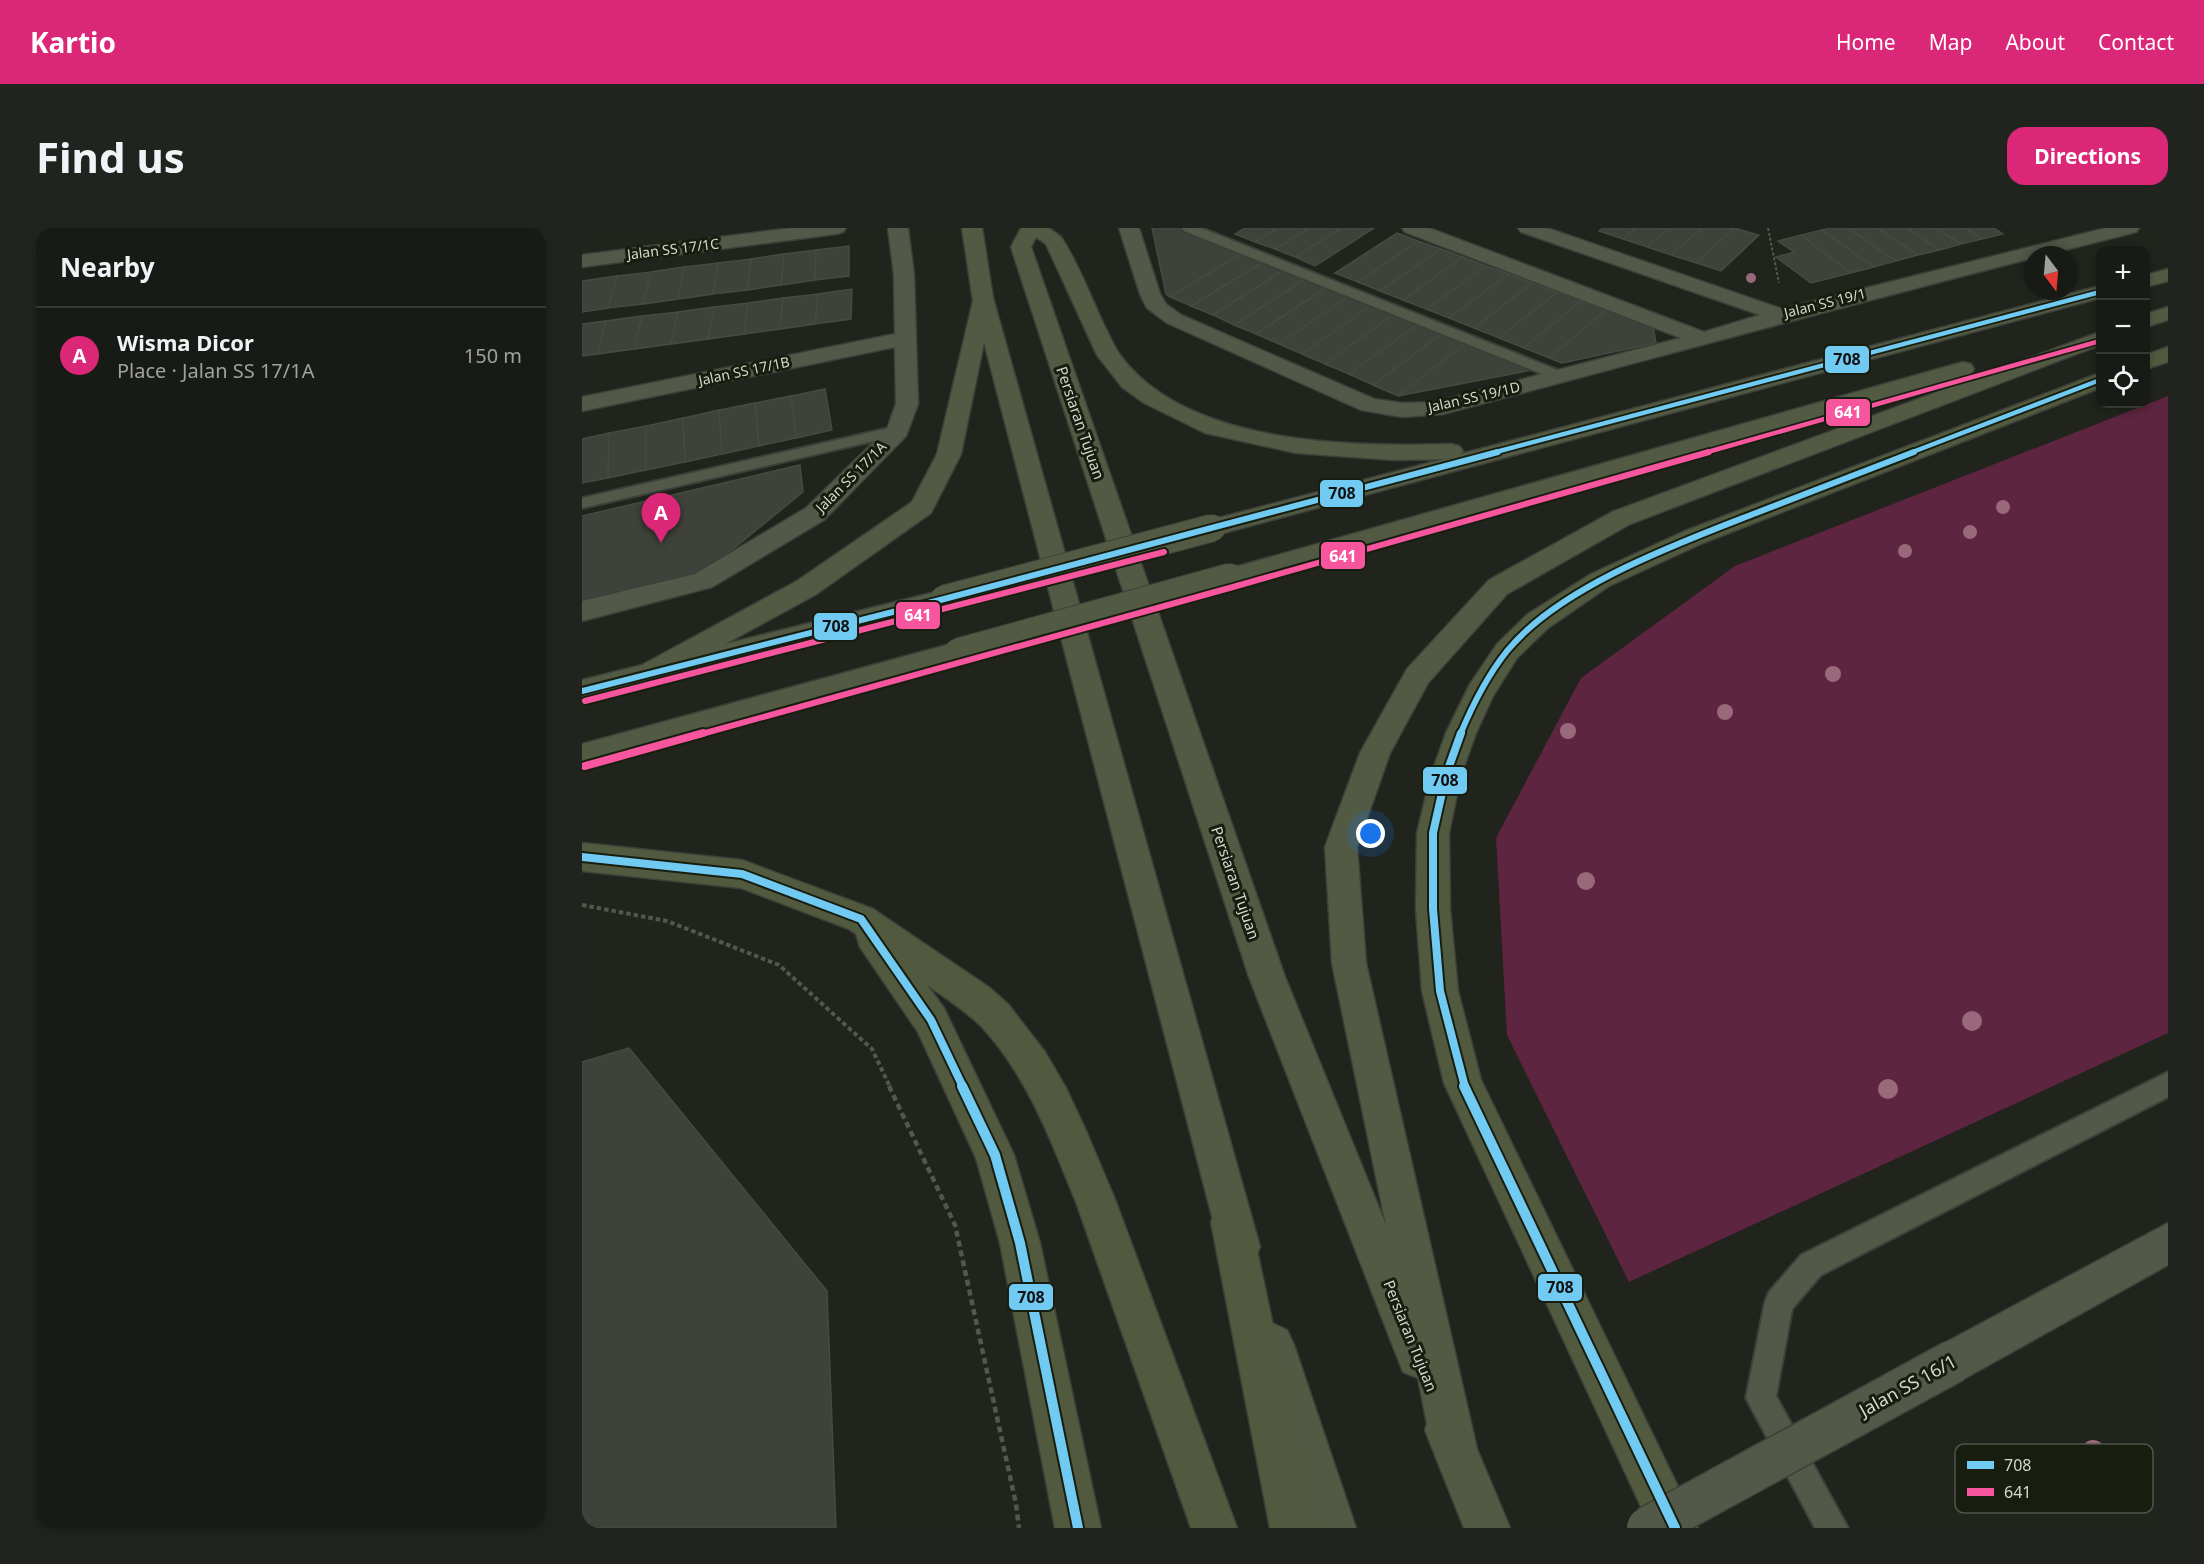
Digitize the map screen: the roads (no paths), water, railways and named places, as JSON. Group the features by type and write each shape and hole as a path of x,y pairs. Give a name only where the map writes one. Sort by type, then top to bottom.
{"highway":[{"path":"2150,361 2168,354"},
{"path":"1675,1528 1463,1083 1440,991 1433,909 1433,833 1446,775 1461,732 1480,692 1507,651 1538,621 1600,580 1694,537 2096,382"},
{"path":"582,857 742,874 861,919 977,1000 995,1016 1037,1073 1053,1101 1096,1202 1214,1528"},
{"path":"861,919 931,1020 995,1155 1020,1243 1078,1528"},
{"path":"1231,1222 1293,1528"}],"main road":[{"path":"972,228 983,297 1231,1222 1333,1528"},
{"name":"Persiaran Tujuan","path":"1031,228 1020,247 1267,977 1487,1528"},
{"path":"1037,228 1054,242 1108,355 1130,382 1152,398 1213,428 1296,446 1395,453 1450,451 1525,444"},
{"path":"2150,279 2168,275"},
{"path":"582,691 653,671 944,599 2096,293"},
{"path":"653,671 806,588 922,507 949,454 983,297"},
{"path":"2150,317 2168,312"},
{"path":"582,756 1230,577 2096,331"},
{"path":"1455,1450 1348,963 1341,847 1375,753 1417,676 1498,587 1621,518 2096,340"}],"street":[{"name":"Jalan SS 17/1C","path":"582,261 836,228"},
{"name":"Jalan SS 17/1A","path":"582,611 703,581 815,514 898,431 907,404 904,274 898,228"},
{"name":"Jalan SS 19/1D","path":"1129,228 1150,294 1157,308 1174,319 1369,405 1402,410 1435,409 1703,339 1786,314"},
{"path":"1412,228 1703,339"},
{"name":"Jalan SS 19/1","path":"1528,228 1786,314 2129,228"},
{"name":"Jalan SS 17/1B","path":"582,404 905,338"},
{"name":"Jalan SS 16/1","path":"1648,1528 2168,1243"}],"lane":[{"path":"1189,228 1560,376"},
{"path":"582,503 898,431"},
{"path":"1832,1528 1761,1398 1779,1302 1811,1265 2168,1084"}],"place":[{"name":"Wisma Dicor","path":"661,543"}]}
